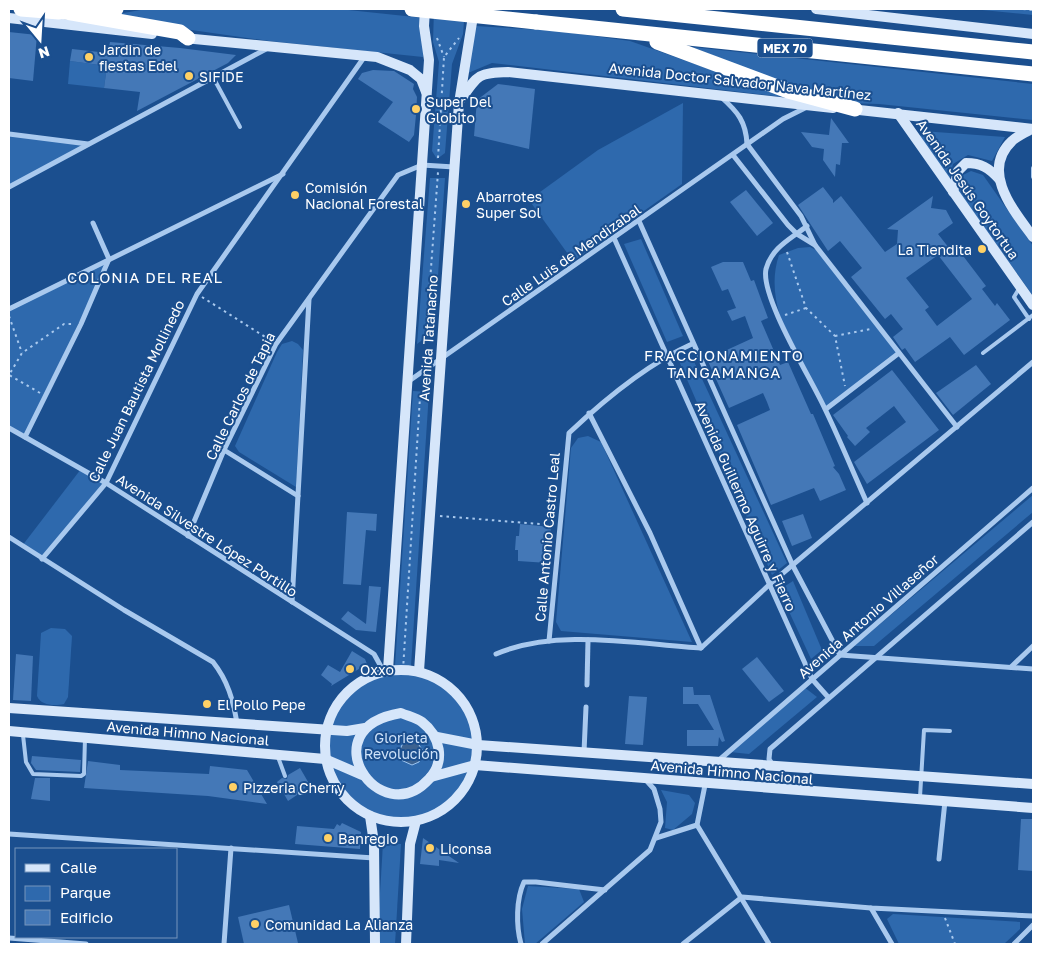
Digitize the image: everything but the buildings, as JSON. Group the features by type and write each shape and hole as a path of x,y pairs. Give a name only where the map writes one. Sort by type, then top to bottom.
{"highway":[{"path":"20,9 67,13 116,9"},
{"path":"49,9 180,32 188,38"},
{"name":"MEX 70","path":"412,9 1033,74"},
{"name":"MEX 70","path":"623,9 1033,52"},
{"path":"620,31 673,46 788,91 855,109"}],"main road":[{"name":"Avenida Tatanacho","path":"386,671 427,94 429,60 424,26 425,9"},
{"name":"Avenida Tatanacho","path":"419,671 459,103 474,9"},
{"path":"816,9 1033,34"},
{"path":"9,18 268,47 377,57 410,70 420,79 427,94"},
{"name":"Avenida Doctor Salvador Nava Martínez","path":"459,103 476,77 490,72 508,72 807,107 898,113 1032,129"},
{"name":"Avenida Jesús Goytortua","path":"898,113 1033,305"},
{"path":"999,179 1001,158 1012,142 1032,129"},
{"path":"952,192 958,171 966,163 977,163 990,169 999,179"},
{"name":"Avenida Jesús Goytortua","path":"999,179 1010,205 1033,237"},
{"path":"403,670 419,671 442,681 461,698 473,720 478,745 475,765 460,794 441,811 416,821 390,822 370,816 347,801 334,784 325,759 325,729 332,710 347,690 369,676 386,671 403,670"},
{"name":"Avenida Himno Nacional","path":"9,708 347,731 365,728"},
{"path":"401,713 421,721 436,737 439,751 438,765 431,777 421,786 409,792 396,794 377,788 362,775 357,762 356,748 360,735 374,721 401,713"},
{"name":"Avenida Himno Nacional","path":"9,731 325,759 362,775"},
{"name":"Avenida Himno Nacional","path":"436,737 478,745 1033,784"},
{"name":"Avenida Himno Nacional","path":"431,777 475,765 1033,808"},
{"path":"370,816 374,858 375,944"},
{"path":"406,944 410,844 416,821"}],"street":[{"path":"9,187 268,47"},
{"name":"Calle Juan Bautista Mollinedo","path":"42,558 106,483 197,294 365,56"},
{"path":"720,96 737,110 743,120 748,144 807,226 815,245 957,427"},
{"name":"Calle Luis de Mendizabal","path":"406,383 733,155 783,118 807,107"},
{"path":"9,134 89,144"},
{"path":"733,155 765,197 797,234 815,245"},
{"name":"Calle Carlos de Tapia","path":"188,536 224,450 276,344 398,175 422,165 454,167"},
{"path":"9,309 284,173"},
{"name":"Avenida Guillermo Aguirre y Fierro","path":"639,221 692,344 793,566 840,655"},
{"path":"25,437 81,324 109,259 93,224"},
{"path":"807,226 774,250 766,271 767,286 779,317 826,409 867,503"},
{"name":"Avenida Guillermo Aguirre y Fierro","path":"614,238 812,679 828,697"},
{"path":"292,602 309,299"},
{"name":"Calle Antonio Castro Leal","path":"692,344 666,355 589,413 568,432 549,641 588,640 701,648"},
{"path":"826,409 899,353"},
{"path":"589,413 650,533 701,648 770,584 1033,362"},
{"name":"Avenida Silvestre López Portillo","path":"9,428 106,483 374,654 386,671"},
{"path":"224,450 298,496"},
{"name":"Avenida Antonio Villaseñor","path":"718,761 1033,488"},
{"path":"772,765 768,759 770,749 1033,522"},
{"path":"9,537 213,662 222,673 233,697 237,723"},
{"path":"586,685 588,640"},
{"path":"496,654 512,647 549,641"},
{"path":"1011,667 1033,646"},
{"path":"840,655 876,656 1033,669"},
{"path":"584,752 586,707"},
{"path":"542,944 650,850 661,822 660,810 654,789 644,779"},
{"path":"704,784 697,825 770,944"},
{"path":"939,859 945,801"},
{"path":"656,838 697,825"},
{"path":"9,834 374,858"},
{"path":"224,944 231,848"},
{"path":"520,944 518,911 520,891 524,882 605,890"},
{"path":"683,944 742,897 871,908 1033,916"},
{"path":"871,908 892,944"},
{"path":"1014,944 1033,926"},
{"path":"9,938 86,944"}],"lane":[{"path":"213,77 240,127"},
{"path":"1033,168 1033,177"},
{"path":"1020,287 1014,297 1029,319"},
{"path":"983,353 1033,315"},
{"path":"919,799 924,730 950,731"},
{"path":"23,732 26,762 30,772 33,774 81,776 84,774 85,738"},
{"path":"277,755 285,776"},
{"path":"300,793 319,790 334,784"}],"path":[{"path":"1023,9 1033,10"},
{"path":"426,337 444,57 463,34 471,37"},
{"path":"784,243 806,308 835,336 847,393"},
{"path":"197,294 276,344"},
{"path":"779,317 806,308"},
{"path":"9,316 22,353"},
{"path":"45,396 9,375 22,353 64,324 81,324"},
{"path":"835,336 878,327"},
{"path":"403,670 420,397"},
{"path":"429,515 560,526"},
{"path":"943,912 955,944"}],"green space":[{"path":"146,9 339,9 424,18 423,57 269,41 101,17"},
{"path":"434,9 465,9 463,34 452,64 445,153 437,159 432,151 439,62 433,42"},
{"path":"972,9 1033,9 1033,15"},
{"path":"475,26 558,31 630,41 791,98 492,63 468,73"},
{"path":"692,47 1033,84 1033,120 879,104 848,103 783,83"},
{"path":"70,61 107,66 104,88 68,84"},
{"path":"683,103 682,184 573,261 529,200 598,150"},
{"path":"922,131 1005,137 992,161 968,155 953,164 949,181 919,141"},
{"path":"9,134 89,144 9,187"},
{"path":"971,171 983,175 1033,246 1033,296 959,192 963,175"},
{"path":"430,178 445,178 434,331 417,344"},
{"path":"641,239 683,336 667,342 624,244"},
{"path":"810,247 818,251 899,353 826,407 787,334 775,295 775,275 779,255 798,248"},
{"path":"109,259 25,437 9,428 9,309"},
{"path":"292,341 303,350 296,487 239,452 235,446 277,352 282,344"},
{"path":"691,355 787,563 772,575 679,361"},
{"path":"413,391 429,392 411,666 395,666"},
{"path":"588,436 601,442 692,642 561,631 556,622 571,448 578,438"},
{"path":"81,469 106,483 42,559 22,546"},
{"path":"1033,495 1033,512 874,646 854,646"},
{"path":"793,581 822,650 811,659 779,590"},
{"path":"51,628 65,629 72,636 68,697 64,704 60,705 42,702 37,696 41,633"},
{"name":"Glorieta Revolución","path":"401,670 416,671 430,676 455,692 471,717 476,731 476,761 471,775 455,800 430,816 416,821 401,822 386,821 372,816 347,800 331,775 326,761 325,746 326,731 331,717 347,692 372,676 386,671"},
{"path":"804,687 817,697 749,754 730,752"},
{"path":"661,790 689,795 695,803 692,814 673,830 665,828 667,802"},
{"path":"383,843 401,844 395,944 377,944"},
{"path":"528,886 579,889 584,902 535,944 525,944 522,909"},
{"path":"893,914 1020,922 1020,929 1004,944 899,944 887,919"}],"shaded area":[{"path":"409,740 417,742 423,751 419,762 412,765 401,760 399,752 402,745"}],"place":[{"name":"Jardin de fiestas Edel","path":"89,57"},
{"name":"SIFIDE","path":"189,76"},
{"name":"Super Del Globito","path":"416,109"},
{"name":"Comisión Nacional Forestal","path":"295,195"},
{"name":"Abarrotes Super Sol","path":"466,204"},
{"name":"La Tiendita","path":"982,249"},
{"name":"Oxxo","path":"350,669"},
{"name":"El Pollo Pepe","path":"207,704"},
{"name":"Pizzeria Cherry","path":"233,787"},
{"name":"Banregio","path":"328,838"},
{"name":"Liconsa","path":"430,848"},
{"name":"Comunidad La Alianza","path":"255,924"}],"district":[{"name":"COLONIA DEL REAL","path":"145,277"},
{"name":"FRACCIONAMIENTO TANGAMANGA","path":"724,364"}]}
